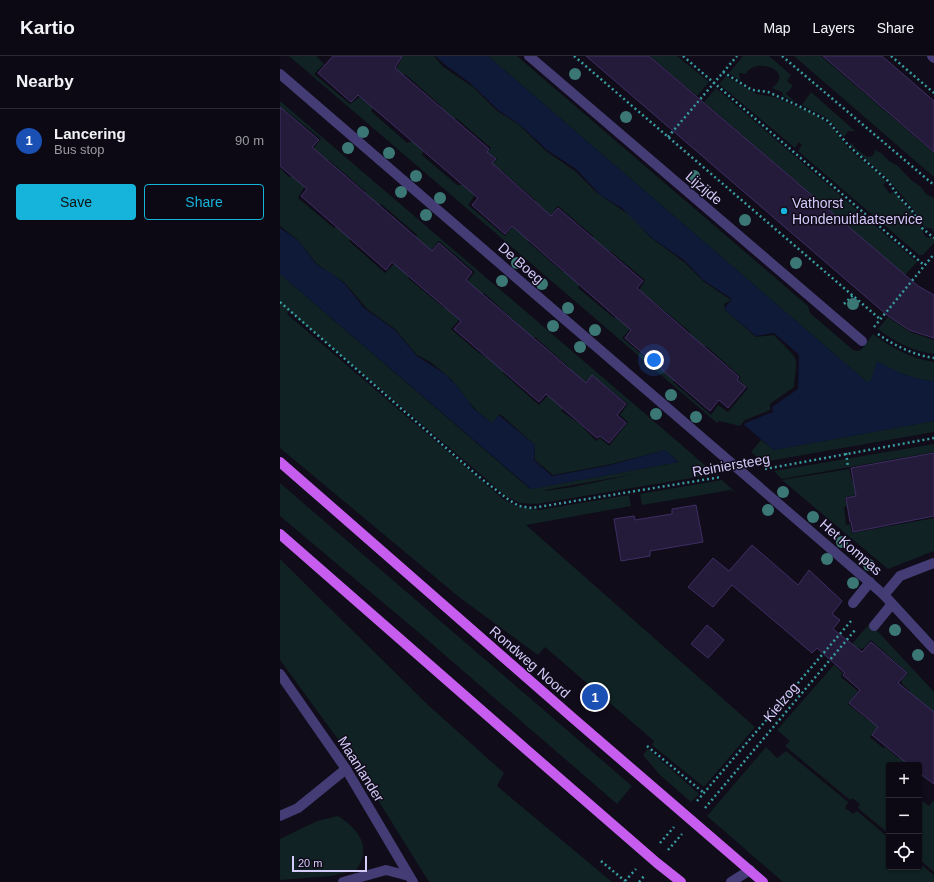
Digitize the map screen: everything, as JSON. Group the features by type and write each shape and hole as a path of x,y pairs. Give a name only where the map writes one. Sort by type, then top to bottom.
{"main road":[{"name":"Rondweg Noord","path":"280,462 763,882"},
{"path":"280,534 648,856 681,882"}],"street":[{"name":"Lijzijde","path":"529,56 862,341"},
{"name":"De Boeg","path":"280,74 744,473"},
{"name":"Het Kompas","path":"744,473 870,582 934,649"},
{"path":"884,595 900,576 934,563"},
{"path":"853,603 870,582"},
{"path":"874,626 892,604"},
{"name":"Maanlander","path":"280,674 346,769 411,879"},
{"path":"280,816 298,808 346,769"},
{"path":"343,882 386,870 411,879"},
{"path":"731,882 750,870"},
{"path":"745,882 750,870"}],"path":[{"path":"574,56 880,319"},
{"path":"683,56 924,265"},
{"path":"668,137 737,56"},
{"path":"782,56 934,185"},
{"path":"891,56 934,92"},
{"path":"724,72 752,90 768,92 796,104 828,121 849,146 888,180 899,197 911,209 922,228 934,238"},
{"path":"862,341 934,254"},
{"name":"Reiniersteeg","path":"280,302 496,490 519,506 532,508 744,473 934,438"},
{"path":"872,329 889,342 908,351 934,358"},
{"path":"846,453 848,467"},
{"path":"657,863 690,818 704,793 856,615"},
{"name":"Kielzog","path":"690,818 857,627"},
{"path":"647,746 704,793"},
{"path":"601,861 625,882 648,856 690,818"}],"shaded area":[{"path":"289,56 316,56 324,64 314,74 350,104 360,97 373,108 371,111 407,143 413,141 424,151 422,155 457,185 464,185 475,195 468,205 505,236 514,225 530,239 528,242 563,272 565,270 581,283 578,288 614,318 617,316 631,328 622,338 661,370 668,360 681,372 673,382 711,415 718,405 728,412 748,388 739,380 741,377 706,346 702,348 689,336 690,332 654,302 638,292 645,280 610,251 599,260 584,248 593,236 558,206 549,217 534,203 535,200 501,170 498,173 490,167 497,159 491,155 485,162 482,159 491,148 456,118 447,128 432,115 441,106 405,74 395,84 395,72 401,60 394,56 434,56 442,66 473,87 496,110 518,124 546,151 575,171 597,193 631,216 650,237 684,262 703,281 731,300 724,304 725,310 756,337 774,335 795,358 796,367 794,387 770,404 770,410 745,420 740,426 719,421 717,423"},
{"path":"488,56 517,56 808,306 810,313 853,350 861,350 873,334 902,352 917,358 934,362 934,381 912,377 878,362 871,380 867,382"},
{"path":"650,56 677,56 709,82 697,96"},
{"path":"743,56 769,56 791,75 787,81 793,86 786,94 796,102 782,96 783,93 772,88 778,81 779,76 776,71 771,68 757,66 750,69 746,74 739,73 740,81 729,73"},
{"path":"794,56 821,56 934,153 934,177"},
{"path":"726,76 756,94 774,97 806,110 825,121 832,127 848,148 884,179 886,182 883,185 890,194 894,191 908,208 924,235 928,238 931,237 934,239 934,243 923,255 919,255 798,151 802,145 799,142 795,148 719,84"},
{"path":"716,88 917,262 905,275 704,102"},
{"path":"811,92 855,131 848,131 844,137 828,119 802,105"},
{"path":"280,101 715,474 537,504 520,503 506,496 289,311 287,314 503,499 516,506 539,510 629,495 631,506 526,525 755,727 704,787 652,745 654,741 545,647 538,655 459,597 280,448 280,274 530,489 679,462 665,450 612,464 553,475 535,460 535,445 500,414 492,423 478,412 452,380 432,363 417,355 395,329 367,309 345,283 317,264 298,240 280,226 280,168 289,177 293,176 305,186 298,198 334,228 344,220 357,230 349,241 385,273 395,263 409,275 408,278 444,308 447,306 460,319 451,329 479,353 489,359 511,362 503,373 539,405 548,395 564,407 561,411 580,424 596,441 600,438 609,446 628,422 620,415 628,404 592,375 583,385 568,371 570,368 535,337 532,339 484,293 481,296 466,283 475,272 439,241 430,252 414,239 417,235 381,204 377,206 364,195 366,192 329,160 326,162 312,150 321,139 285,110 280,114","holes":["635,474 573,487 545,491"]},
{"path":"852,143 855,148 867,157 872,156 875,152 874,149 881,153 889,161 898,166 910,179 921,187 926,194 934,198 934,232 931,228 925,228 912,208 889,180 852,147 850,144"},
{"path":"888,317 910,332 934,340 934,354 918,351 904,345 878,329"},
{"path":"934,421 934,432 763,462 751,452 761,440 774,450"},
{"path":"934,444 934,452 782,479 774,471"},
{"path":"849,469 852,481 876,476 867,493 846,497 845,499 847,506 844,507 846,525 850,524 852,533 934,518 934,551 888,569 782,480"},
{"path":"722,480 736,493 731,490 642,505 640,494"},
{"path":"280,483 632,786 617,804 424,637 280,516"},
{"path":"280,559 428,705 504,773 497,786 612,882 429,882 353,760 280,660"},
{"path":"870,623 934,692 934,712 891,713 910,691 902,684 902,680 908,673 871,640 864,648 860,649 852,644"},
{"path":"834,665 843,673 841,675 842,678 858,691 848,704 868,720 881,704 890,712 870,737 898,758 911,762 886,762 886,831 858,808 860,804 852,798 850,800 785,746 790,741 777,730"},
{"path":"766,747 777,758 786,751 848,802 845,808 853,814 857,811 886,835 886,870 922,870 922,865 934,875 934,882 783,882 707,816"},
{"path":"648,749 699,794 691,802 660,775 643,755"},
{"path":"934,800 934,872 922,862 922,801 929,806"},
{"path":"338,816 352,827 361,839 363,854 361,862 356,870 331,876 280,880 280,839 317,821"}],"water":[{"path":"435,56 488,56 867,382 871,380 877,361 919,379 934,381 934,421 774,450 744,425 745,423 773,412 772,407 798,389 799,356 797,353 774,333 756,336 725,310 726,306 732,299 703,280 685,261 652,238 623,209 600,195 576,169 547,150 520,125 498,110 470,83"},
{"path":"280,228 298,240 317,265 331,273 345,284 364,308 395,330 417,356 445,374 456,385 474,409 492,423 499,415 535,445 534,460 552,476 611,465 665,450 679,462 531,489 280,274"}],"building":[{"path":"333,56 402,56 395,68 489,149 487,152 496,159 492,163 551,216 558,208 643,281 637,288 739,377 737,380 746,387 728,408 719,400 710,411 625,338 631,330 512,226 505,234 472,205 478,198 358,95 351,102 318,73"},
{"path":"586,56 649,56 918,286 934,295 934,338 909,330 887,315"},
{"path":"823,56 882,56 934,101 934,152"},
{"path":"280,107 319,140 312,147 432,251 439,243 472,272 466,280 586,383 592,375 626,404 617,415 626,423 609,443 600,436 597,438 546,394 539,402 454,329 461,321 392,262 386,270 301,196 307,189 280,166"},
{"path":"934,453 934,516 853,532 846,498 856,496 851,468"},
{"path":"696,505 703,542 650,551 650,556 621,561 614,519 634,516 635,520 672,514 672,509"},
{"path":"752,545 798,585 809,570 842,601 832,614 840,620 833,629 862,652 871,642 907,673 898,683 934,712 934,784 922,775 922,762 905,762 872,735 878,727 849,703 860,690 843,675 845,673 817,648 812,653 732,585 713,607 688,587 713,558 729,571"},
{"path":"707,625 724,640 708,658 691,644"}],"place":[{"name":"Vathorst Hondenuitlaatservice","path":"784,211"},
{"name":"Lancering","path":"595,697"}]}
